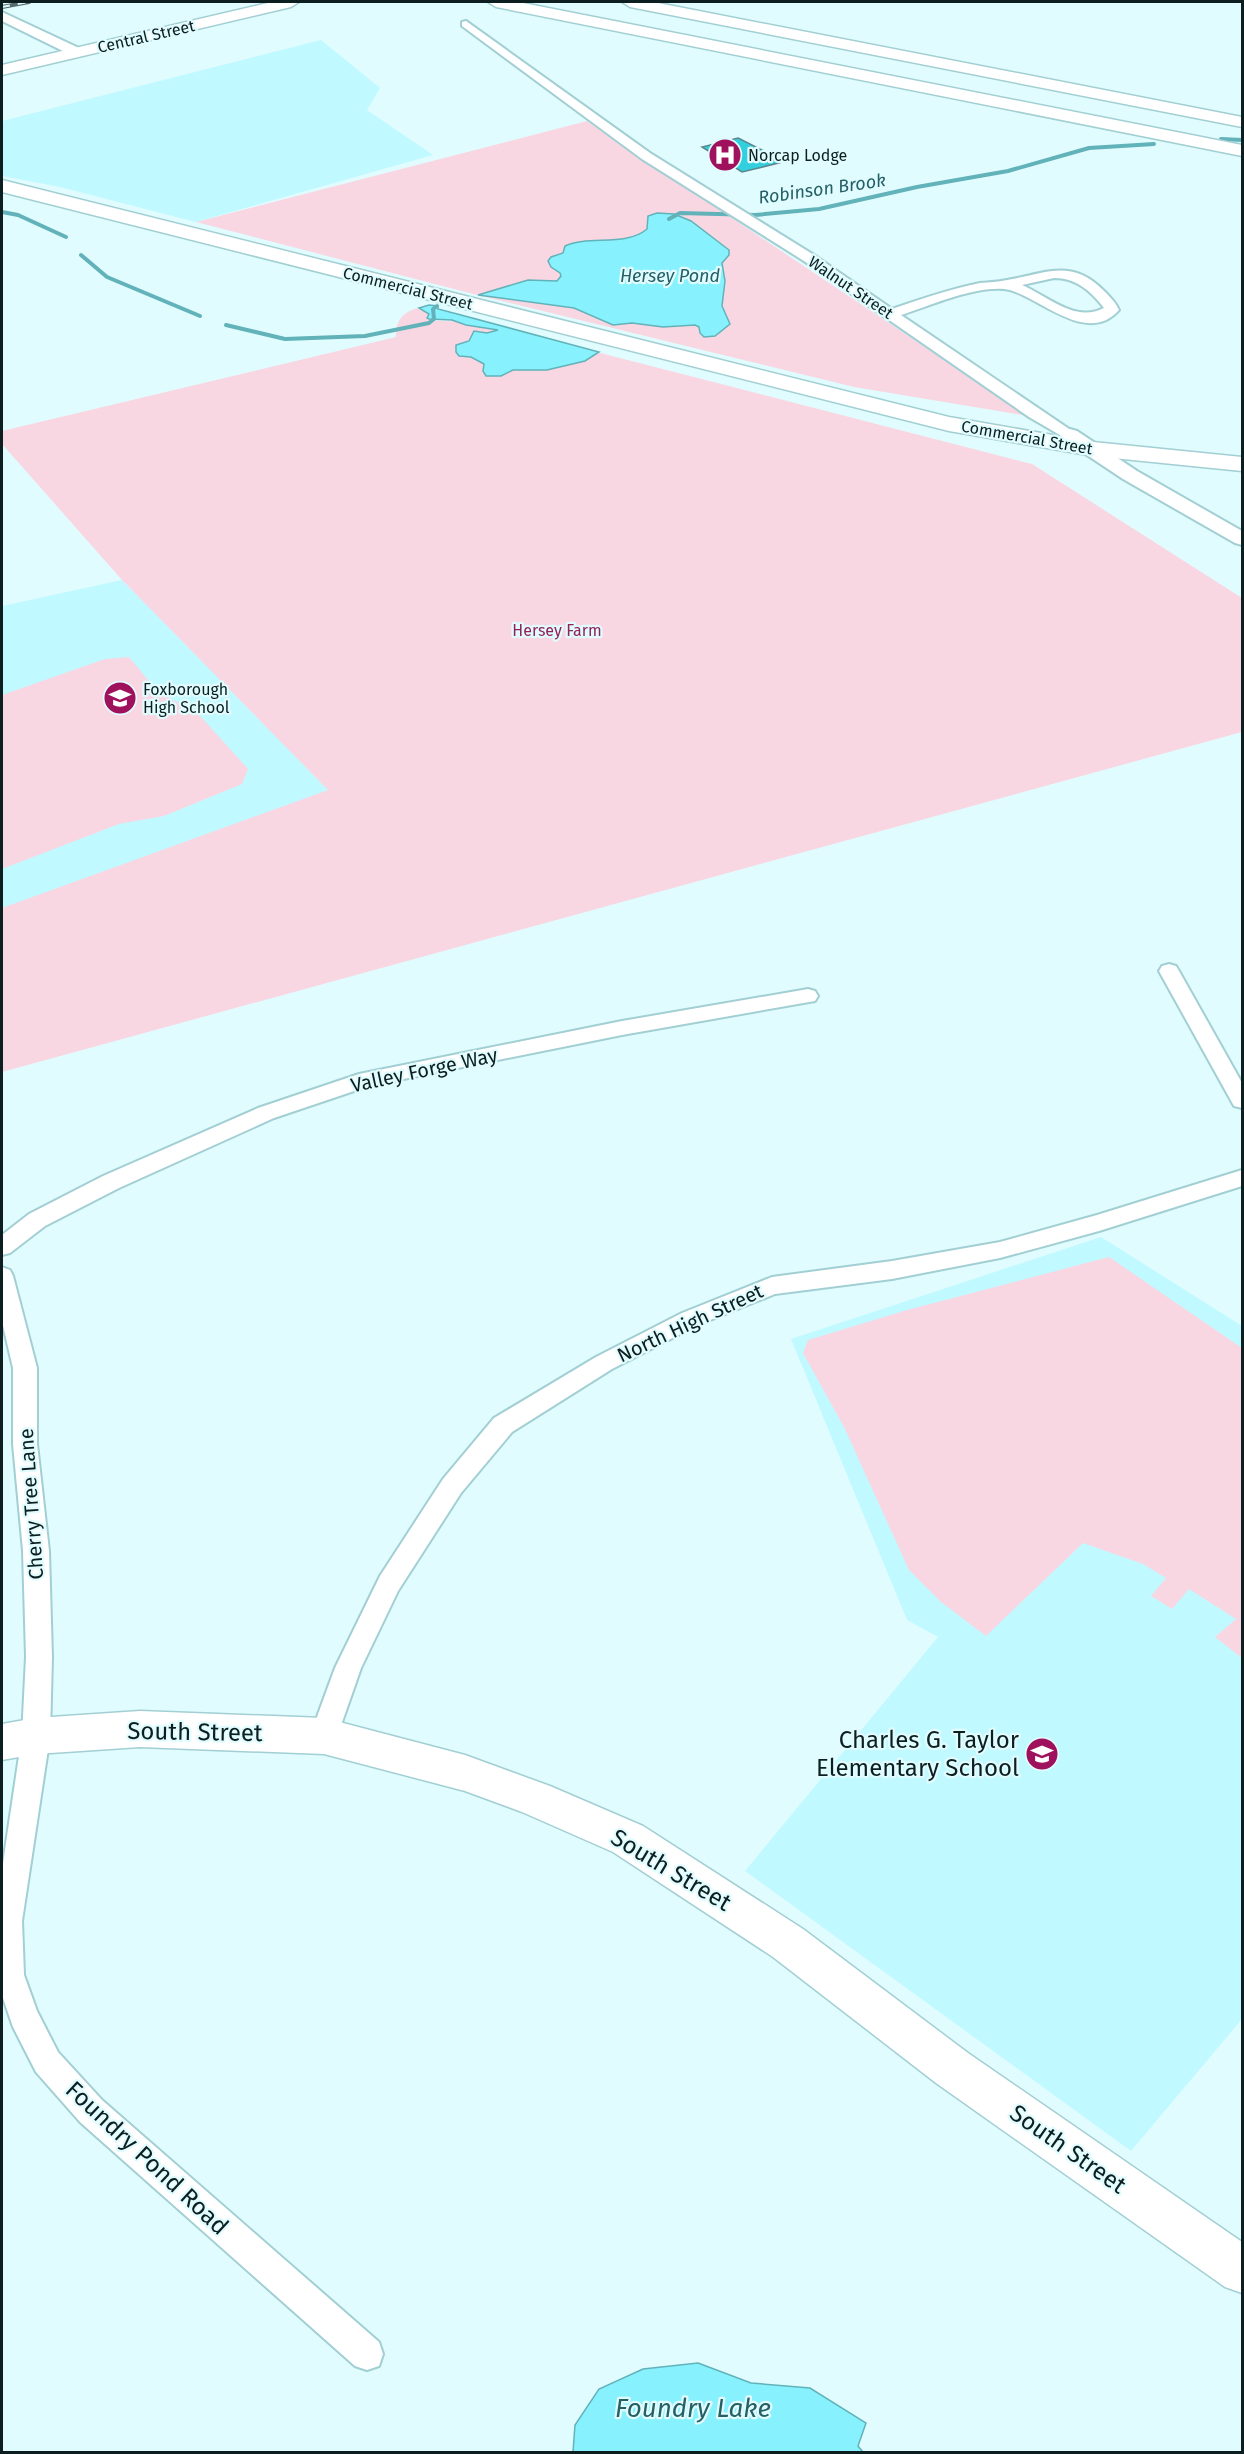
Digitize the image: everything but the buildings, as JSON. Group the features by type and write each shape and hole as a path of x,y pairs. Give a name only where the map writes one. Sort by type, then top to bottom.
{"main road":[{"name":"Central Street","path":"2,69 291,2"},
{"path":"496,2 1242,151"},
{"path":"630,2 1242,122"},
{"name":"Commercial Street","path":"2,186 949,424 1094,449 1242,464"},
{"name":"Commercial Street","path":"815,390 1070,435 1242,450"},
{"name":"South Street","path":"19,1739 140,1729 324,1736 465,1773 536,1799 628,1839 788,1943 952,2068 1242,2270"}],"street":[{"path":"2,15 76,52"},
{"name":"Walnut Street","path":"466,24 646,156 891,314 1034,414 1094,449 1130,475 1242,539"},
{"path":"891,314 980,289 1050,276 1072,275 1081,279 1110,305 1112,310 1098,316 1073,316 1052,309 1028,292 1005,285"},
{"path":"1169,971 1242,1101"},
{"name":"Valley Forge Way","path":"2,1248 37,1220 111,1182 266,1113 366,1079 622,1028 808,996"},
{"name":"North High Street","path":"324,1736 348,1668 389,1584 452,1486 503,1425 604,1363 690,1319 772,1286 892,1270 1000,1250 1099,1223 1242,1178"},
{"name":"Cherry Tree Lane","path":"2,1276 25,1368 25,1444 37,1575 39,1657 19,1739"},
{"name":"Foundry Pond Road","path":"19,1739 8,1921 9,1975 24,2017 47,2062 91,2111 367,2354"}],"shaded area":[{"path":"321,40 380,88 367,110 433,155 196,222 60,187 2,176 2,121"},
{"name":"Foxborough High School","path":"122,580 329,790 2,912 2,606"},
{"name":"Charles G. Taylor Elementary School","path":"1101,1237 1242,1326 1242,2019 1131,2151 745,1871 938,1637 907,1620 791,1339"}],"green space":[{"path":"587,121 1028,416 854,387 481,296 196,222"},
{"name":"Hersey Farm","path":"419,308 429,314 429,319 459,321 468,319 1032,464 1242,598 1242,732 2,1072 2,908 328,790 122,580 2,444 2,431 396,337 397,326 404,314"},
{"path":"129,657 153,686 174,701 193,708 248,769 242,784 164,816 119,824 2,869 2,695 105,659"},
{"path":"1109,1257 1242,1348 1242,1658 1215,1637 1236,1619 1189,1589 1172,1609 1151,1596 1166,1578 1143,1564 1083,1543 986,1636 941,1602 909,1570 844,1427 803,1353 808,1340 907,1310"}],"water":[{"name":"Hersey Pond","path":"657,213 674,214 691,221 729,250 729,255 722,263 725,281 722,306 730,324 715,336 704,337 699,327 695,325 663,327 632,323 613,325 574,308 478,295 528,280 557,281 561,276 560,273 551,267 548,261 551,257 563,253 565,246 585,241 629,238 647,229 648,216"},
{"path":"429,305 599,352 585,361 547,370 513,370 501,376 486,376 483,371 484,364 471,357 459,356 456,352 456,345 469,341 474,331 487,333 498,330 466,325 452,320 429,319 427,318 429,314 419,308"},
{"name":"Foundry Lake","path":"698,2363 751,2383 810,2388 866,2423 858,2446 863,2452 573,2452 575,2425 599,2389 643,2369"}],"waterway":[{"name":"Robinson Brook","path":"1221,139 1242,140"},
{"name":"Robinson Brook","path":"669,219 680,213 755,215 819,209 917,187 1008,171 1089,148 1154,144"},
{"name":"Robinson Brook","path":"2,212 18,215 66,237"},
{"name":"Robinson Brook","path":"81,255 107,277 200,316"},
{"name":"Robinson Brook","path":"226,325 285,339 365,336 429,323 434,319 433,309 437,306"}],"railway":[{"path":"2,7 29,2"}],"place":[{"name":"Norcap Lodge","path":"725,155"},
{"name":"Foxborough High School","path":"120,698"},
{"name":"Charles G. Taylor Elementary School","path":"1042,1754"}]}
